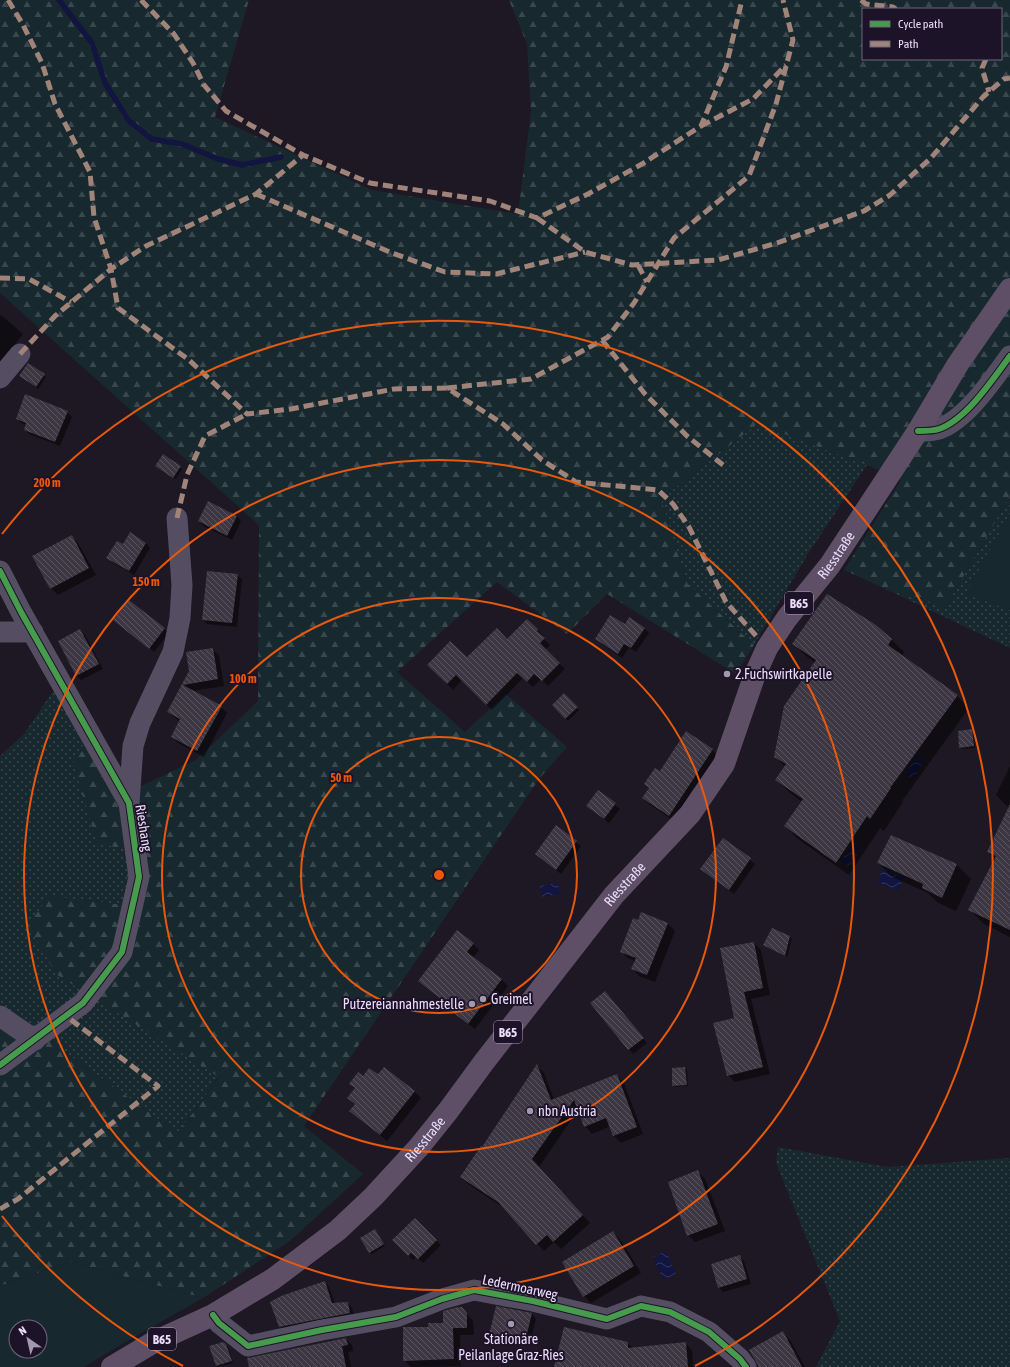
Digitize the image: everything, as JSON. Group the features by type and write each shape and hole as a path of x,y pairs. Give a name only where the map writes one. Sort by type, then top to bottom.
{"main road":[{"name":"Riesstraße","path":"112,1367 154,1342 213,1315 273,1279 338,1230 373,1197 419,1147 614,896 690,814 724,764 754,677 767,648 787,618 830,565 918,431 958,364 1010,289"}],"street":[{"path":"0,378 20,354"},
{"path":"918,431 938,429 954,422 983,392 1010,356"},
{"name":"Rieshang","path":"0,1065 83,1003 122,952 140,877 129,803 134,746 140,723 174,652 180,618 182,585 177,518"},
{"name":"Rieshang","path":"0,571 21,612 129,803"},
{"path":"0,632 33,632"},
{"path":"0,1016 34,1040"},
{"name":"Ledermoarweg","path":"213,1315 219,1323 248,1346 322,1330 396,1317 442,1299 474,1290 533,1301 606,1319 641,1306 670,1312 709,1332 740,1359 746,1367"}],"green space":[{"path":"0,0 249,0 215,117 372,190 518,214 531,112 527,44 509,0 1010,0 1010,496 945,608 879,586 844,570 901,480 867,465 757,424 661,499 687,583 754,645 736,674 607,594 567,634 497,582 397,672 465,732 506,694 567,747 539,779 304,1126 363,1174 290,1241 203,1298 70,1262 0,1286 0,1028 26,1024 178,1133 219,1077 56,974 28,925 49,896 125,905 129,850 97,843 73,763 85,741 126,793 196,760 258,701 259,525 0,293"},
{"path":"757,424 867,465 808,554 754,645 687,583 661,499"},
{"path":"1010,496 1010,648 879,586 945,608"},
{"path":"1010,514 1010,610 965,594"},
{"path":"53,691 85,741 129,850 125,905 85,900 56,974 219,1076 178,1133 0,1004 0,756 24,734"},
{"path":"778,1147 888,1167 1010,1158 1010,1367 816,1367 840,1321 776,1163"},
{"path":"70,1262 203,1298 84,1367 0,1367 0,1286"}],"water":[{"path":"917,756 925,761 913,779 905,774"},
{"path":"853,843 861,849 849,867 841,861"},
{"path":"883,869 904,878 898,891 877,882"},
{"path":"558,883 560,894 542,897 540,886"},
{"path":"666,1251 676,1274 663,1280 653,1257"}],"building":[{"path":"28,363 45,374 36,387 19,376"},
{"path":"25,394 68,411 55,442 24,430 26,423 16,419"},
{"path":"163,454 181,466 173,478 155,466"},
{"path":"208,501 237,516 227,536 198,521"},
{"path":"130,532 146,543 129,571 106,558 117,541 123,544"},
{"path":"72,535 89,568 50,589 32,556"},
{"path":"207,571 238,574 232,623 202,620"},
{"path":"827,594 876,625 892,639 888,645 958,695 890,788 870,819 867,816 836,863 784,826 803,799 775,780 786,764 774,757 784,706 816,660 792,644"},
{"path":"129,600 165,628 149,649 113,620"},
{"path":"610,615 625,624 629,617 645,628 631,648 624,644 618,654 595,639"},
{"path":"527,619 545,638 540,643 560,663 542,681 534,674 527,682 517,673 486,705 456,675 447,684 427,665 450,641 467,657 497,628 507,639"},
{"path":"80,629 99,664 76,676 58,641"},
{"path":"213,648 218,679 183,685 222,706 197,751 171,737 180,719 167,712 189,671 186,652"},
{"path":"564,693 578,707 565,719 552,705"},
{"path":"972,729 974,746 959,748 958,731"},
{"path":"686,731 713,749 669,816 642,798 649,788 644,784 655,768 660,771"},
{"path":"598,790 616,803 604,819 586,806"},
{"path":"1010,804 1010,930 968,910 996,856 987,852"},
{"path":"556,825 577,841 556,870 535,854"},
{"path":"891,835 957,864 942,898 922,888 923,884 877,863"},
{"path":"723,838 751,858 729,890 700,869"},
{"path":"641,912 668,923 647,975 631,969 636,958 620,952 633,918 638,920"},
{"path":"772,928 790,936 785,956 763,945"},
{"path":"457,930 474,943 467,952 502,979 468,1024 443,1005 445,1002 418,981"},
{"path":"754,942 763,988 744,992 763,1067 727,1076 713,1023 734,1018 720,948"},
{"path":"605,991 644,1038 628,1050 590,1003"},
{"path":"537,1064 551,1100 617,1074 637,1127 613,1136 606,1118 584,1127 574,1100 532,1159 583,1215 553,1242 547,1235 536,1245 498,1202 460,1177 481,1146 482,1147"},
{"path":"384,1067 415,1091 380,1135 349,1111 355,1104 347,1098 355,1088 349,1084 358,1072 363,1076 369,1068 378,1074"},
{"path":"685,1067 687,1085 672,1086 672,1068"},
{"path":"698,1170 718,1224 687,1236 668,1182"},
{"path":"415,1218 437,1240 418,1259 411,1253 408,1256 392,1240"},
{"path":"375,1229 384,1244 369,1253 360,1238"},
{"path":"613,1231 634,1266 583,1297 562,1262"},
{"path":"740,1255 747,1279 718,1288 711,1264"},
{"path":"325,1281 332,1303 348,1302 350,1313 279,1327 270,1302 281,1296"},
{"name":"Stationäre Peilanlage Graz-Ries","path":"496,1306 532,1313 525,1342 489,1335"},
{"path":"462,1307 467,1313 467,1328 453,1328 454,1359 403,1361 403,1327 428,1327 428,1323 443,1323 443,1311"},
{"path":"564,1327 628,1342 628,1348 686,1342 688,1367 554,1367"},
{"path":"783,1331 802,1367 759,1367 749,1350"},
{"path":"346,1338 348,1345 342,1346 346,1367 249,1367 247,1358"},
{"path":"223,1342 226,1344 232,1361 216,1366 209,1346"}],"waterway":[{"path":"59,0 92,43 105,83 129,121 152,139 182,144 218,159 242,165 281,157"}],"marked path":[{"path":"8,0 22,23 42,63 55,104 90,172 94,217 111,269 118,308 189,360 247,414 291,409 394,389 447,388 503,424 542,460 576,482 658,490 673,504 689,527 726,602 758,638"},
{"path":"141,0 174,34 193,63 204,85 226,111 303,155 370,183 490,201 537,218 588,194 642,164 701,126 726,67 742,0"},
{"path":"447,388 531,379 608,337 634,303 674,238 749,176 776,104 793,40 783,0"},
{"path":"861,0 866,4 894,8"},
{"path":"986,60 982,68 989,92"},
{"path":"701,126 753,99 786,65"},
{"path":"537,218 585,252 632,265 718,260 777,243 864,211 890,195 931,158 983,97 1004,79 1010,78"},
{"path":"20,354 55,316 111,269 146,246 256,194 303,155"},
{"path":"256,194 392,253 445,272 496,274 585,252"},
{"path":"638,265 647,282"},
{"path":"0,278 29,279 71,302"},
{"path":"602,340 645,394 687,436 723,465"},
{"path":"177,518 187,475 205,436 247,414"},
{"path":"0,1209 18,1199 158,1086 66,1016"}],"cycle path":[{"path":"918,431 931,431 939,429 960,417 979,397 1010,356"},
{"path":"0,571 21,612 129,803 139,877 122,952 83,1003 0,1065"},
{"path":"213,1315 219,1323 248,1346 322,1330 396,1317 442,1299 474,1290 533,1301 607,1319 641,1306 670,1312 709,1332 740,1359 746,1367"}],"place":[{"name":"2.Fuchswirtkapelle","path":"727,674"},
{"name":"Greimel","path":"483,999"},
{"name":"Putzereiannahmestelle","path":"472,1004"},
{"name":"nbn Austria","path":"530,1111"},
{"name":"Stationäre Peilanlage Graz-Ries","path":"511,1324"}]}
